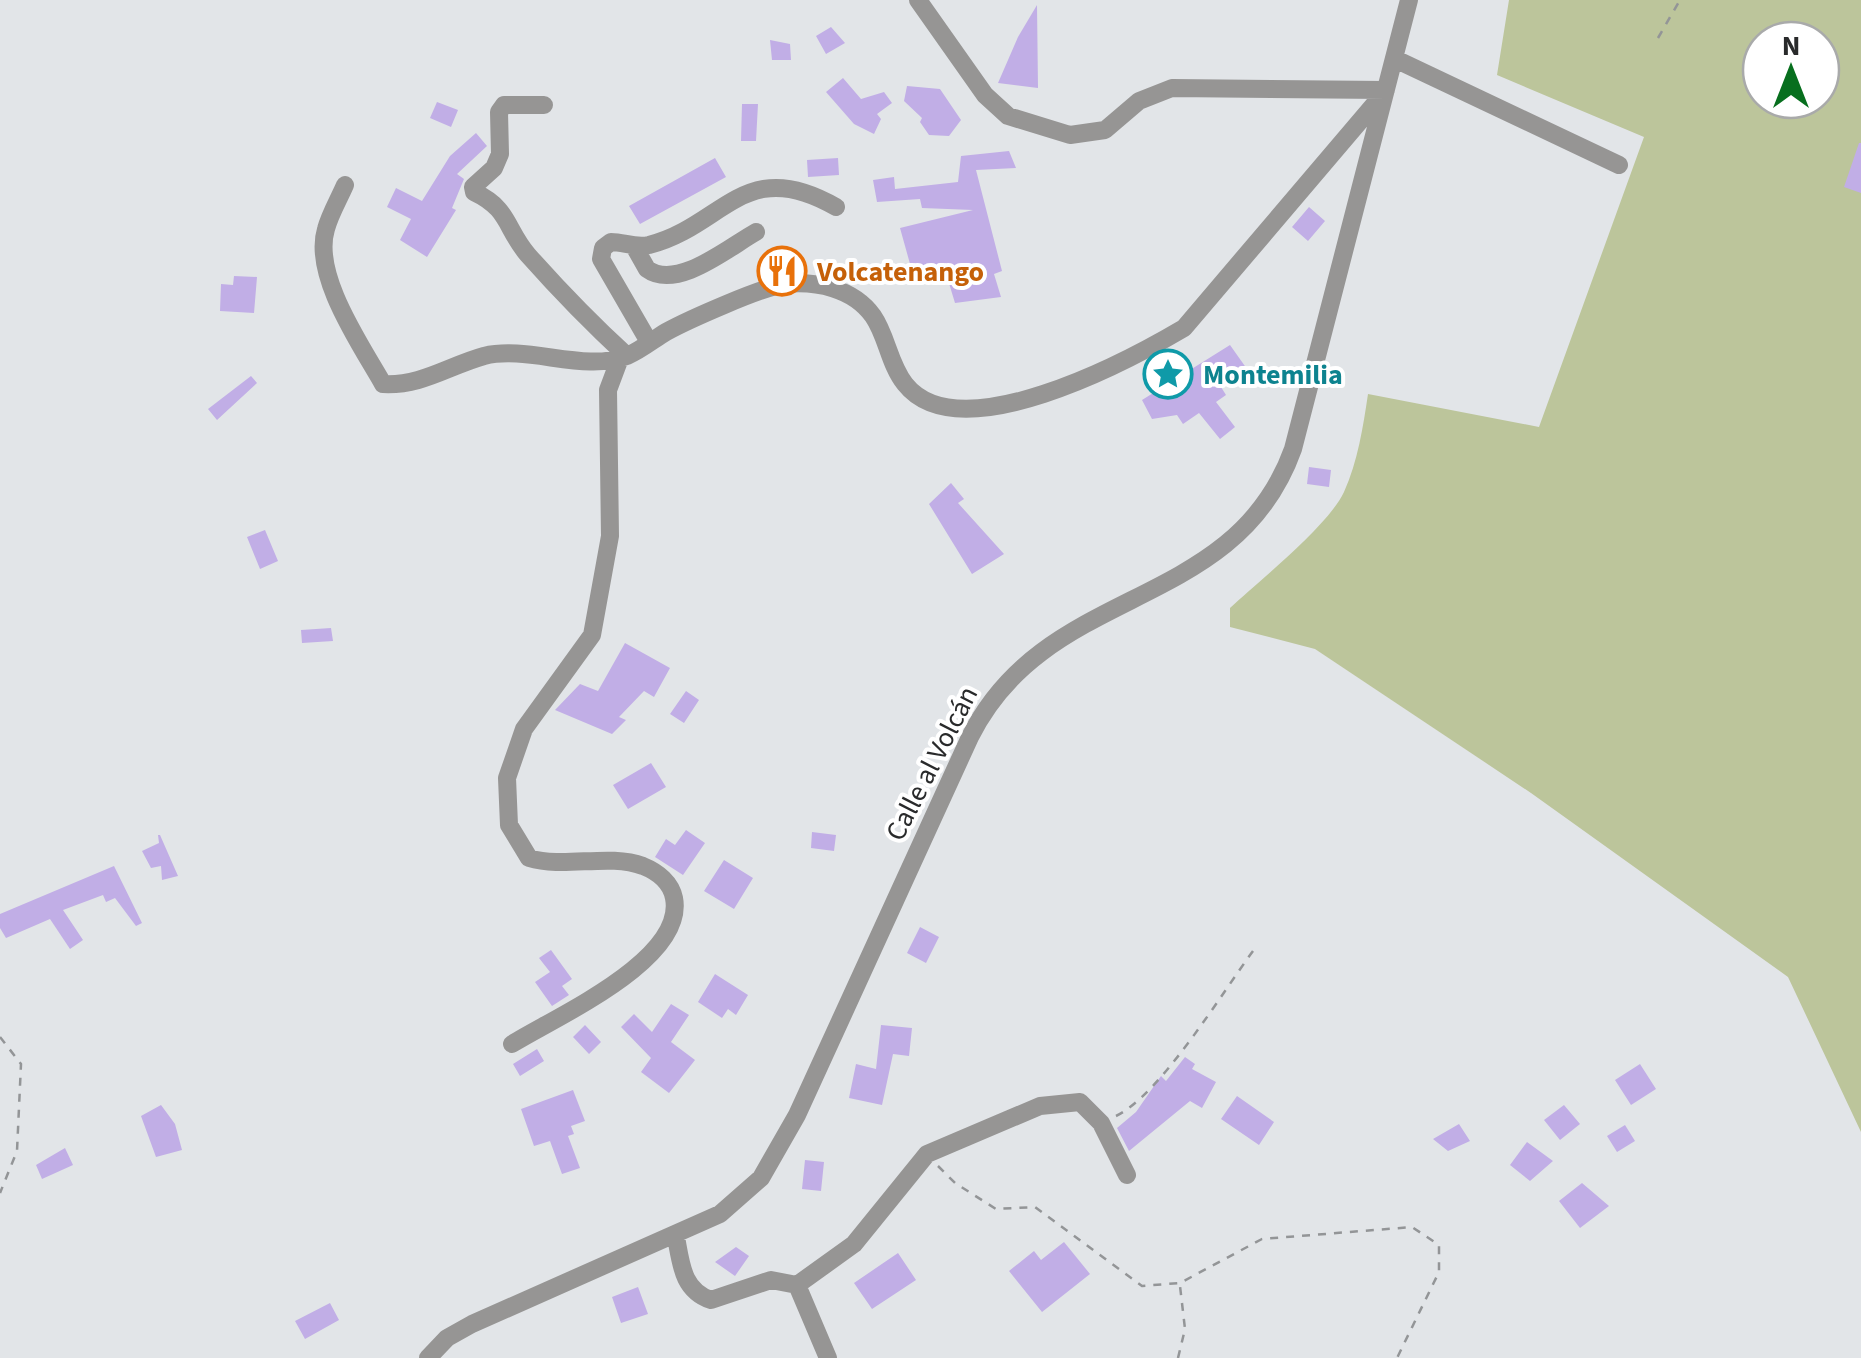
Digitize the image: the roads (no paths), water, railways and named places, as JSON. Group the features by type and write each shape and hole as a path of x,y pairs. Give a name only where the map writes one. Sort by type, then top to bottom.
{"street":[{"path":"918,0 985,95 1008,116 1070,135 1105,130 1140,101 1172,88 1386,90"},
{"name":"Calle al Volcán","path":"428,1358 447,1338 472,1324 676,1237 731,1206 770,1166 970,737 1000,688 1028,660 1070,630 1217,554 1266,506 1293,448 1409,0"},
{"path":"1395,59 1619,165"},
{"path":"345,184 324,232 326,266 338,304 384,384 408,385 486,356 624,357 649,342 781,284 830,284 872,314 906,386 930,403 991,408 1080,380 1184,328 1386,90"},
{"path":"544,105 504,105 498,112 500,154 494,168 472,187 474,192 499,204 519,245 572,306 624,357"},
{"path":"649,342 601,259 603,248 610,242 634,246 658,242 748,191 789,190 836,206"},
{"path":"634,246 648,269 670,276 756,232"},
{"path":"512,1044 644,962 664,942 674,907 668,884 642,866 529,858 510,825 506,796 524,729 592,635 610,536 608,390 624,357"},
{"path":"676,1237 685,1280 702,1297 711,1300 771,1280 797,1285 854,1244 927,1154 1040,1106 1080,1102 1101,1123 1127,1175"},
{"path":"797,1285 828,1358"}],"place":[{"name":"Volcatenango","path":"782,271"},
{"name":"Montemilia","path":"1168,374"}]}
